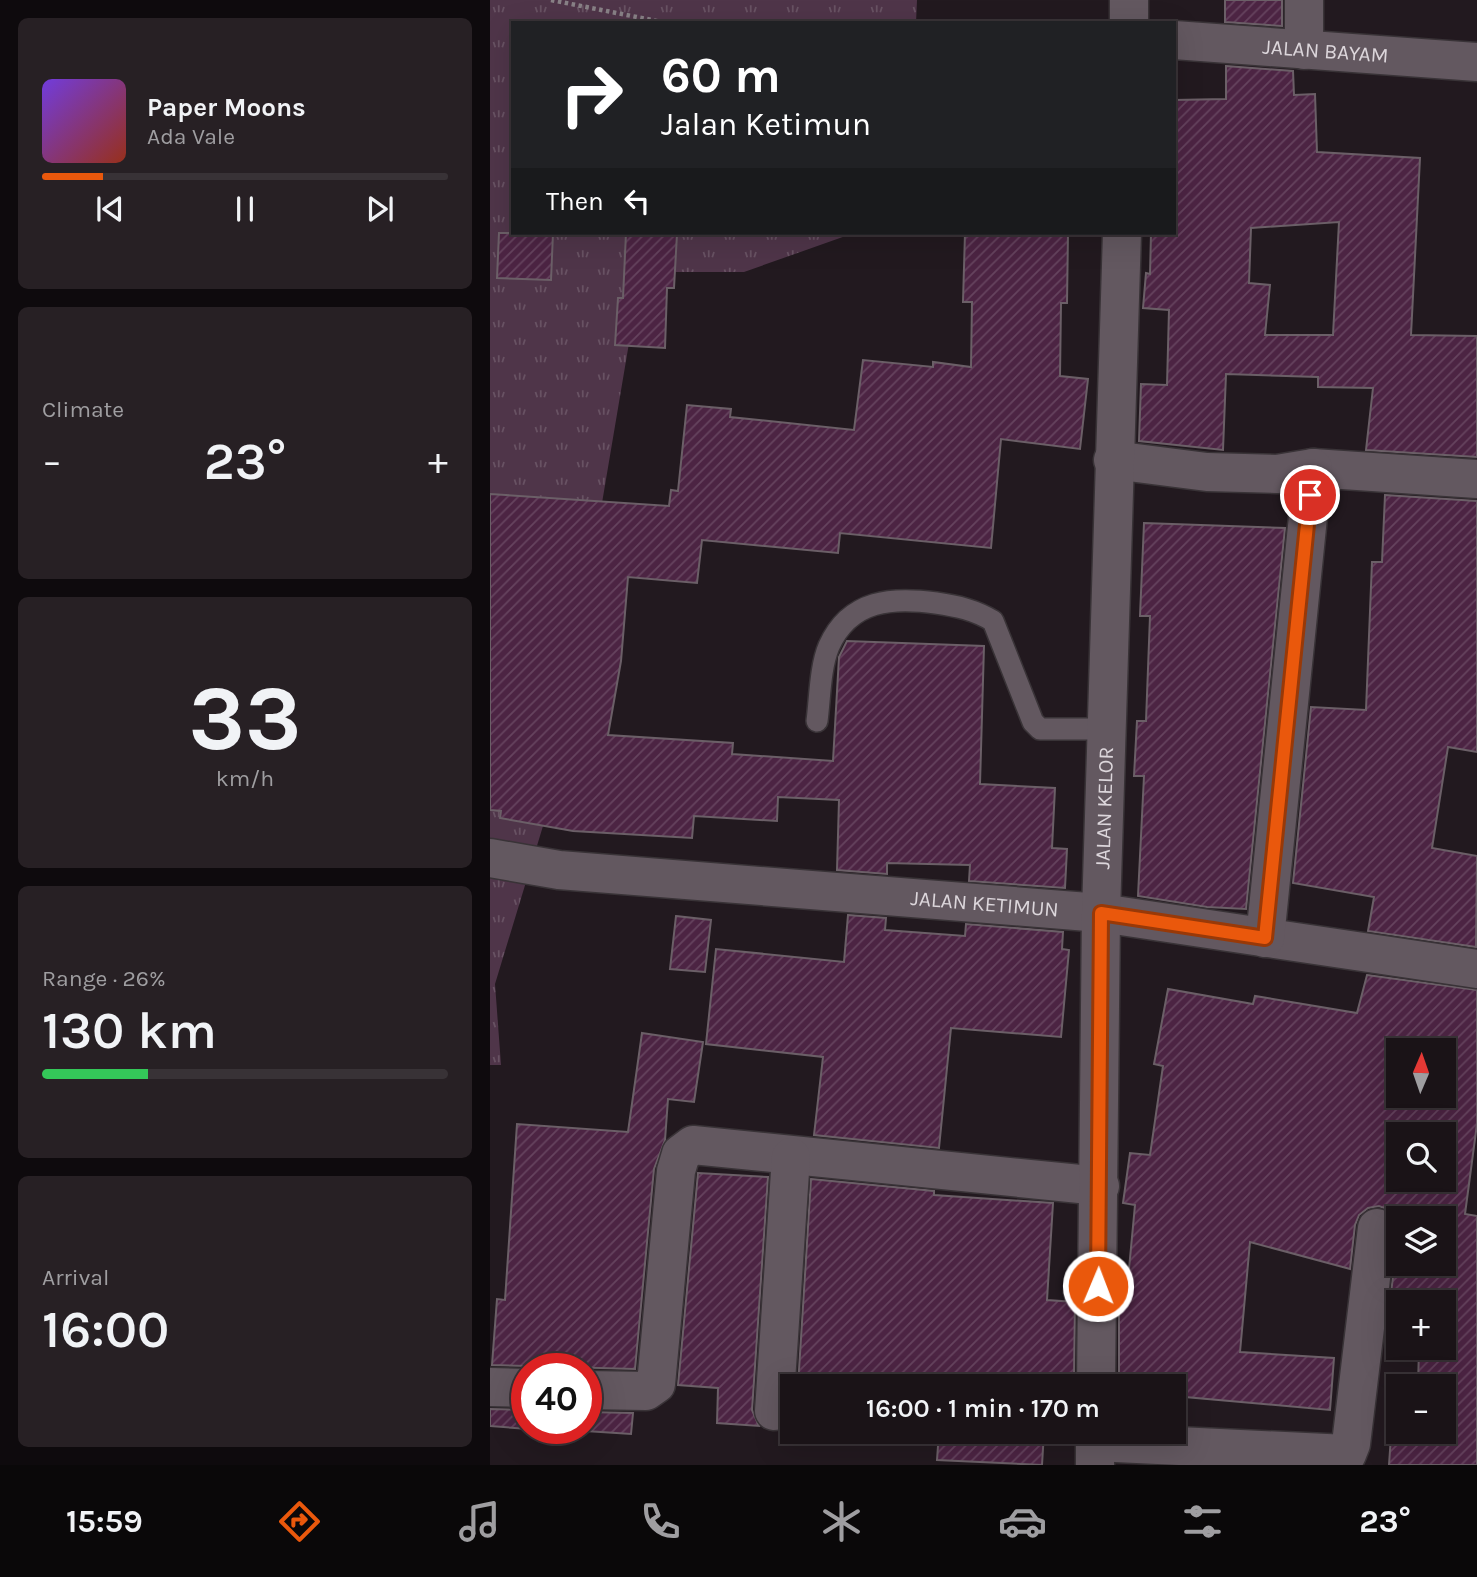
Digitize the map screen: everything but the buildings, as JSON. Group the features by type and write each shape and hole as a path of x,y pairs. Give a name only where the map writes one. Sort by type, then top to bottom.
{"street":[{"path":"1129,0 1129,21"},
{"path":"1304,0 1304,50"},
{"name":"JALAN BAYAM","path":"1176,40 1477,62"},
{"name":"JALAN KELOR","path":"1096,1374 1101,913 1122,235"},
{"path":"1113,460 1151,467 1249,473 1277,474 1313,468 1477,478"},
{"path":"1265,938 1313,468"},
{"name":"JALAN KETIMUN","path":"490,858 559,870 1101,913 1477,969"},
{"path":"602,1390 646,1391 656,1384 676,1171 681,1154 693,1145 791,1157 1100,1186"},
{"path":"774,1411 791,1157"},
{"path":"1095,1446 1346,1454 1351,1444 1377,1228"},
{"path":"490,1387 511,1388"}],"lane":[{"path":"817,721 828,650 835,636 865,607 905,599 964,607 993,621 1033,722 1040,729 1106,729"}],"path":[{"path":"551,0 657,21"}],"green space":[{"path":"490,0 917,0 916,21 511,21 511,235 848,235 744,272 641,272 553,793 495,984 501,1065 490,1065"}],"route":[{"path":"1098,1286 1101,913 1265,938 1310,495"}]}
